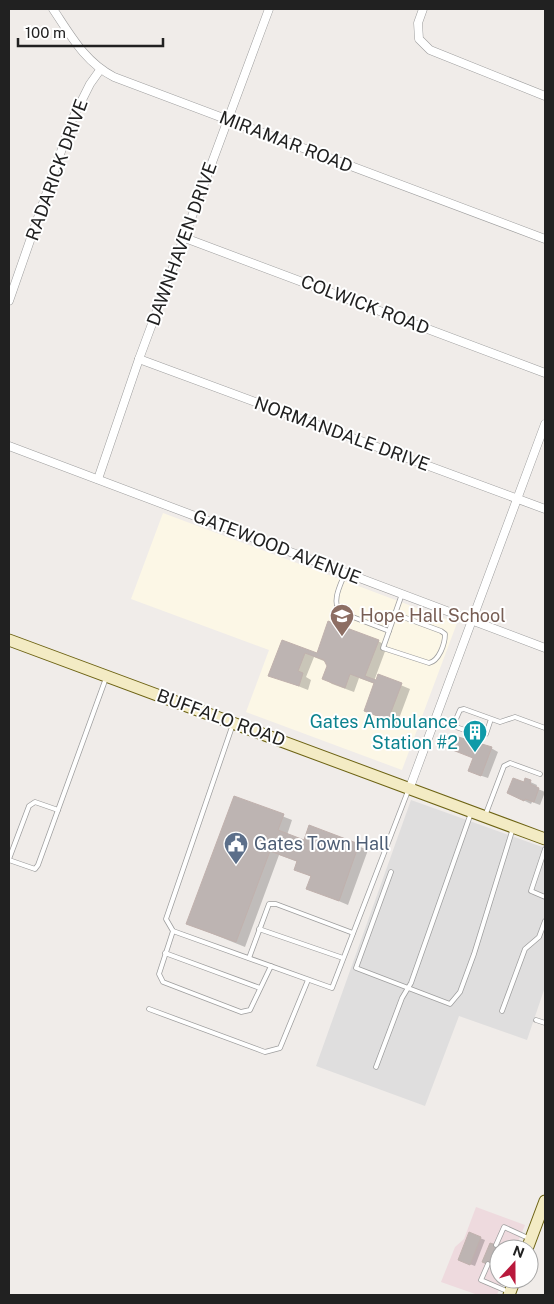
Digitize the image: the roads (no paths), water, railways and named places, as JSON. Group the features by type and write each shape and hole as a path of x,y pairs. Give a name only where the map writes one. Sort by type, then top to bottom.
{"main road":[{"name":"BUFFALO ROAD","path":"9,640 410,787 545,839"},
{"path":"530,1239 545,1201"}],"street":[{"name":"MIRAMAR ROAD","path":"53,9 83,55 100,70 132,84 545,239"},
{"name":"DAWNHAVEN DRIVE","path":"98,480 139,359 269,9"},
{"path":"423,9 418,23 419,39 430,50 545,96"},
{"name":"RADARICK DRIVE","path":"9,301 72,120 90,84 100,70"},
{"name":"COLWICK ROAD","path":"185,238 545,373"},
{"name":"NORMANDALE DRIVE","path":"139,359 545,509"},
{"path":"410,787 471,620 519,499 545,424"},
{"name":"GATEWOOD AVENUE","path":"9,446 545,648"}],"lane":[{"path":"345,573 336,608 340,612 389,631"},
{"path":"395,614 445,634 437,659 428,663 383,648 402,594"},
{"path":"58,810 35,802 29,806 9,859 34,869 38,865 107,676"},
{"path":"453,726 460,710 464,708 500,722 515,717 545,728"},
{"path":"435,718 482,736 486,734 491,719"},
{"path":"234,722 166,919 172,931 158,974 163,982 241,1012 250,1010 271,966"},
{"path":"485,816 504,766 510,763 540,774"},
{"path":"172,931 332,988 410,787"},
{"path":"376,1067 402,998 408,988 471,810"},
{"path":"391,872 356,968 450,1004 460,992 502,869 514,827"},
{"path":"545,849 531,891 545,897"},
{"path":"249,958 269,904 276,904 353,933"},
{"path":"502,1011 525,949 539,937 545,921"},
{"path":"259,929 343,958"},
{"path":"166,953 260,988"},
{"path":"149,1009 265,1052 280,1048 308,980"},
{"path":"536,1020 545,1023"},
{"path":"499,1239 504,1227 521,1239"},
{"path":"488,1264 481,1280 509,1294"}],"place":[{"name":"Hope Hall School","path":"342,637"},
{"name":"Gates Ambulance Station #2","path":"475,753"},
{"name":"Gates Town Hall","path":"236,865"}]}
